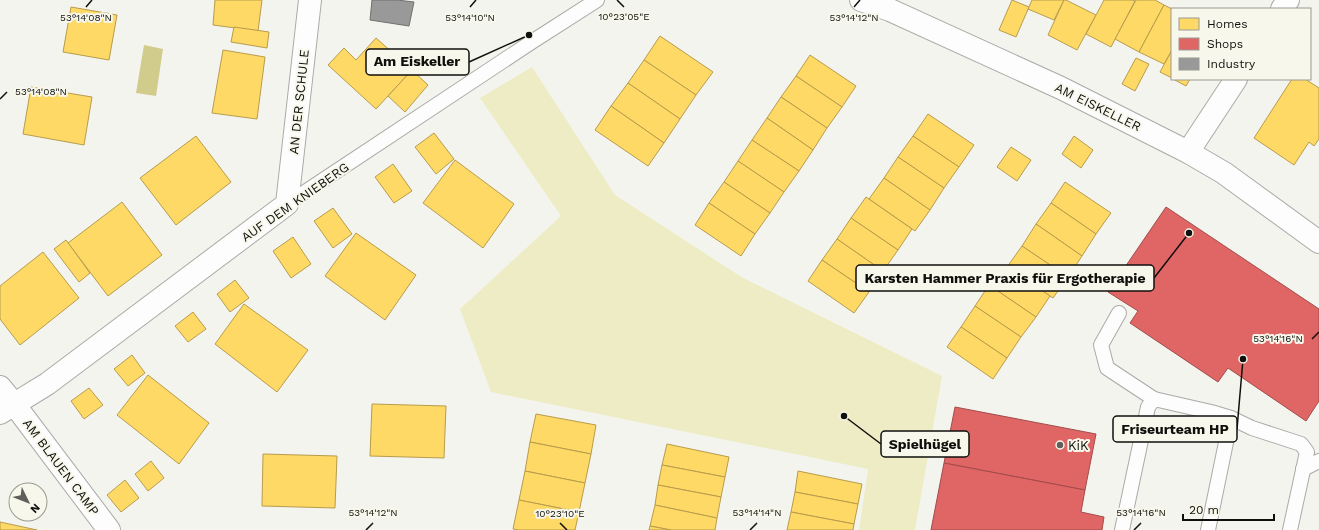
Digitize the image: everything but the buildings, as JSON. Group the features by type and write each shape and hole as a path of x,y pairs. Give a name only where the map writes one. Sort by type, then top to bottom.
{"street":[{"name":"AN DER SCHULE","path":"287,204 310,0"},
{"name":"AM EISKELLER","path":"861,0 890,10 1061,88 1188,152 1224,173 1319,242"},
{"path":"1188,152 1235,80"},
{"name":"AUF DEM KNIEBERG","path":"7,408 47,384 287,204"},
{"path":"0,387 7,408"},
{"name":"AM BLAUEN CAMP","path":"7,408 109,530"}],"lane":[{"name":"AUF DEM KNIEBERG","path":"287,204 596,0"},
{"path":"1119,313 1101,345 1107,368 1154,399 1231,418 1252,428 1301,444 1307,452 1290,530"},
{"path":"1122,530 1148,407 1154,399"},
{"path":"1208,530 1231,418"},
{"path":"1303,469 1319,461"}],"shaded area":[{"path":"144,45 163,49 156,96 136,93"},
{"path":"532,67 615,195 743,278 942,376 915,530 859,530 868,469 491,392 460,309 561,216 480,98"}],"place":[{"name":"Am Eiskeller","path":"529,35"},
{"name":"Karsten Hammer Praxis für Ergotherapie","path":"1189,233"},
{"name":"Friseurteam HP","path":"1243,359"},
{"name":"Spielhügel","path":"844,416"},
{"name":"KiK","path":"1060,445"}]}
